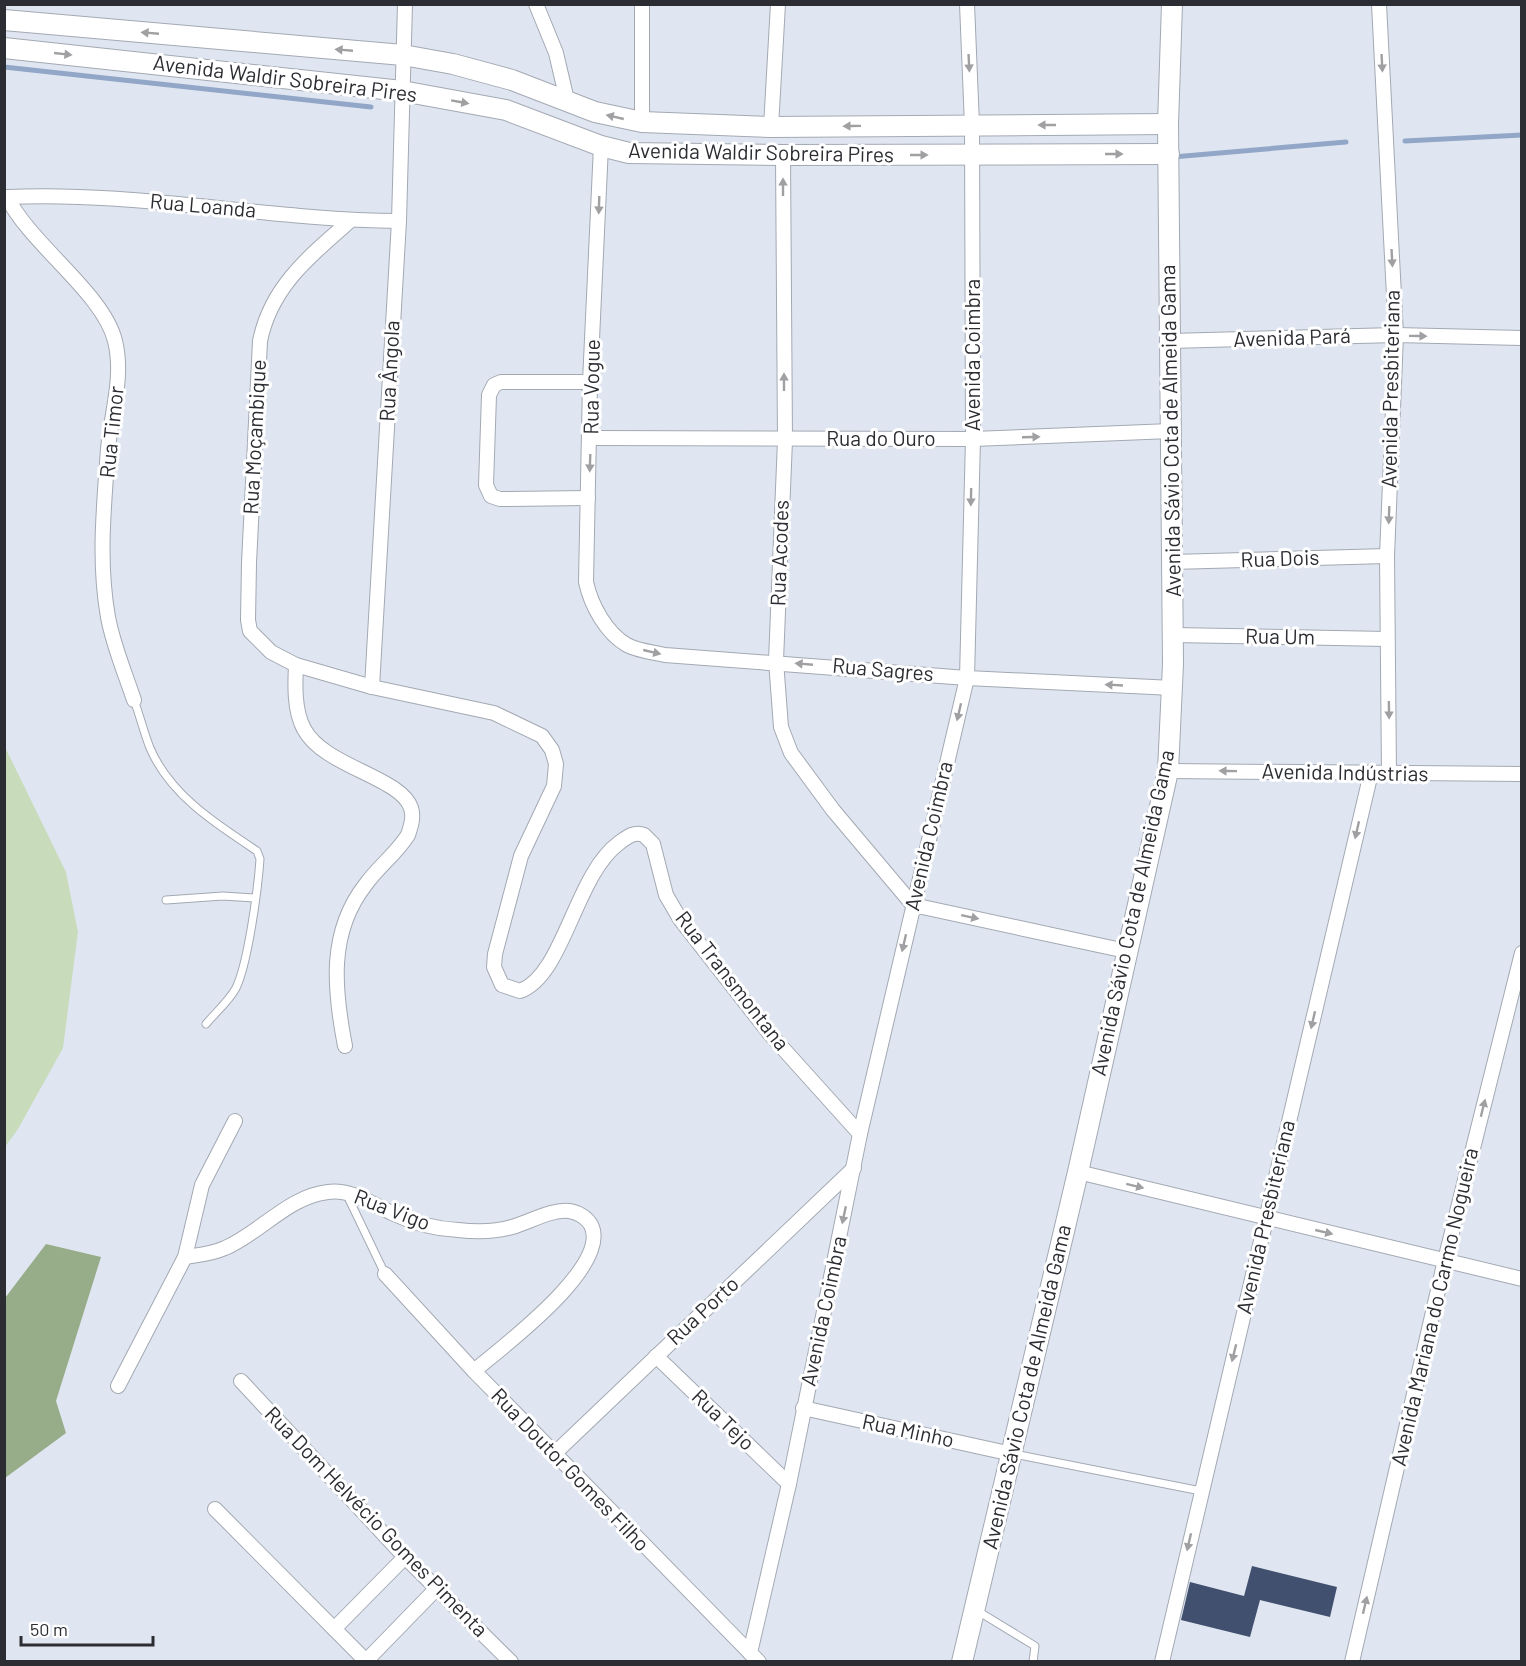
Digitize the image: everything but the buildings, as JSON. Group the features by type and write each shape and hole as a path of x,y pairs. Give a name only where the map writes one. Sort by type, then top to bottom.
{"street":[{"name":"Rua Ângola","path":"372,687 399,221 405,4"},
{"path":"536,4 556,53 567,100"},
{"path":"642,4 642,122"},
{"path":"771,127 778,4"},
{"name":"Avenida Coimbra","path":"754,1657 860,1134 967,678 973,439 973,155 967,4"},
{"name":"Avenida Sávio Cota de Almeida Gama","path":"962,1662 1078,1172 1168,771 1173,688 1168,124 1172,4"},
{"name":"Avenida Presbiteriana","path":"1379,4 1396,335 1386,639 1389,773"},
{"name":"Avenida Waldir Sobreira Pires","path":"4,20 403,55 453,64 512,80 595,112 642,122 771,127 1168,124"},
{"name":"Avenida Waldir Sobreira Pires","path":"4,48 402,91 506,110 601,146 629,153 660,155 1169,153"},
{"name":"Rua Vogue","path":"601,146 590,382 591,438 586,582 589,594 604,623"},
{"name":"Rua Acodes","path":"783,155 784,440 776,662 781,727 791,753 832,810 913,905"},
{"name":"Rua Loanda","path":"7,197 96,196 351,220 399,221"},
{"name":"Rua Timor","path":"7,197 20,220 100,310 115,340 118,367 102,531 102,576 108,619 134,700"},
{"name":"Rua Moçambique","path":"351,220 291,274 264,319 260,341 248,620 250,631 259,643 296,664 372,687"},
{"name":"Avenida Pará","path":"1170,341 1396,335 1521,338"},
{"path":"588,498 500,499 491,496 486,485 489,395 494,385 501,382 590,382"},
{"name":"Rua do Ouro","path":"591,438 973,439 1171,431"},
{"name":"Rua Dois","path":"1172,562 1388,556"},
{"name":"Rua Sagres","path":"604,623 627,645 664,655 967,678 1173,688"},
{"name":"Rua Um","path":"1173,635 1386,639"},
{"path":"296,664 299,715 304,729 314,742 342,763 394,789 411,808 412,821 408,836 351,904 339,936 335,964 345,1046"},
{"name":"Rua Transmontana","path":"372,687 494,713 542,736 552,750 556,765 554,786 521,856 495,954 494,967 502,985 511,990 520,991 533,985 546,969 596,867 623,840 631,835 644,835 652,844 666,895 680,919 770,1034 860,1134"},
{"name":"Avenida Indústrias","path":"1168,771 1521,774"},
{"name":"Avenida Presbiteriana","path":"1162,1662 1371,773"},
{"path":"913,905 1126,951"},
{"name":"Avenida Mariana do Carmo Nogueira","path":"1352,1662 1445,1260 1521,953"},
{"path":"118,1386 185,1257 202,1185 235,1121"},
{"name":"Rua Porto","path":"554,1454 854,1168"},
{"path":"1078,1172 1521,1279"},
{"name":"Rua Vigo","path":"185,1257 227,1248 280,1213 310,1197 329,1191 345,1192 420,1224 453,1230 510,1228 560,1211 579,1214 589,1222 594,1241 592,1252 584,1267 536,1319 474,1371"},
{"name":"Rua Doutor Gomes Filho","path":"385,1274 474,1371 754,1657"},
{"name":"Rua Tejo","path":"656,1356 789,1484"},
{"name":"Rua Dom Helvécio Gomes Pimenta","path":"241,1381 405,1557 511,1662"},
{"name":"Rua Minho","path":"803,1408 1012,1454"},
{"path":"215,1509 366,1661 437,1588"},
{"path":"334,1629 405,1557"}],"lane":[{"path":"134,700 151,749 172,783 195,806 257,851 260,859 240,978 231,994 206,1024"},
{"path":"166,900 223,896 254,898"},
{"path":"345,1192 385,1274"},
{"path":"1012,1454 1201,1491"},
{"path":"975,1609 1035,1646 1034,1662"}],"green space":[{"path":"5,747 66,872 78,932 63,1048 18,1129 5,1147"},
{"path":"46,1244 101,1257 56,1401 66,1433 5,1478 5,1298"}],"waterway":[{"path":"4,67 371,107"},
{"path":"1405,141 1522,135"},
{"path":"1173,157 1346,142"}]}
